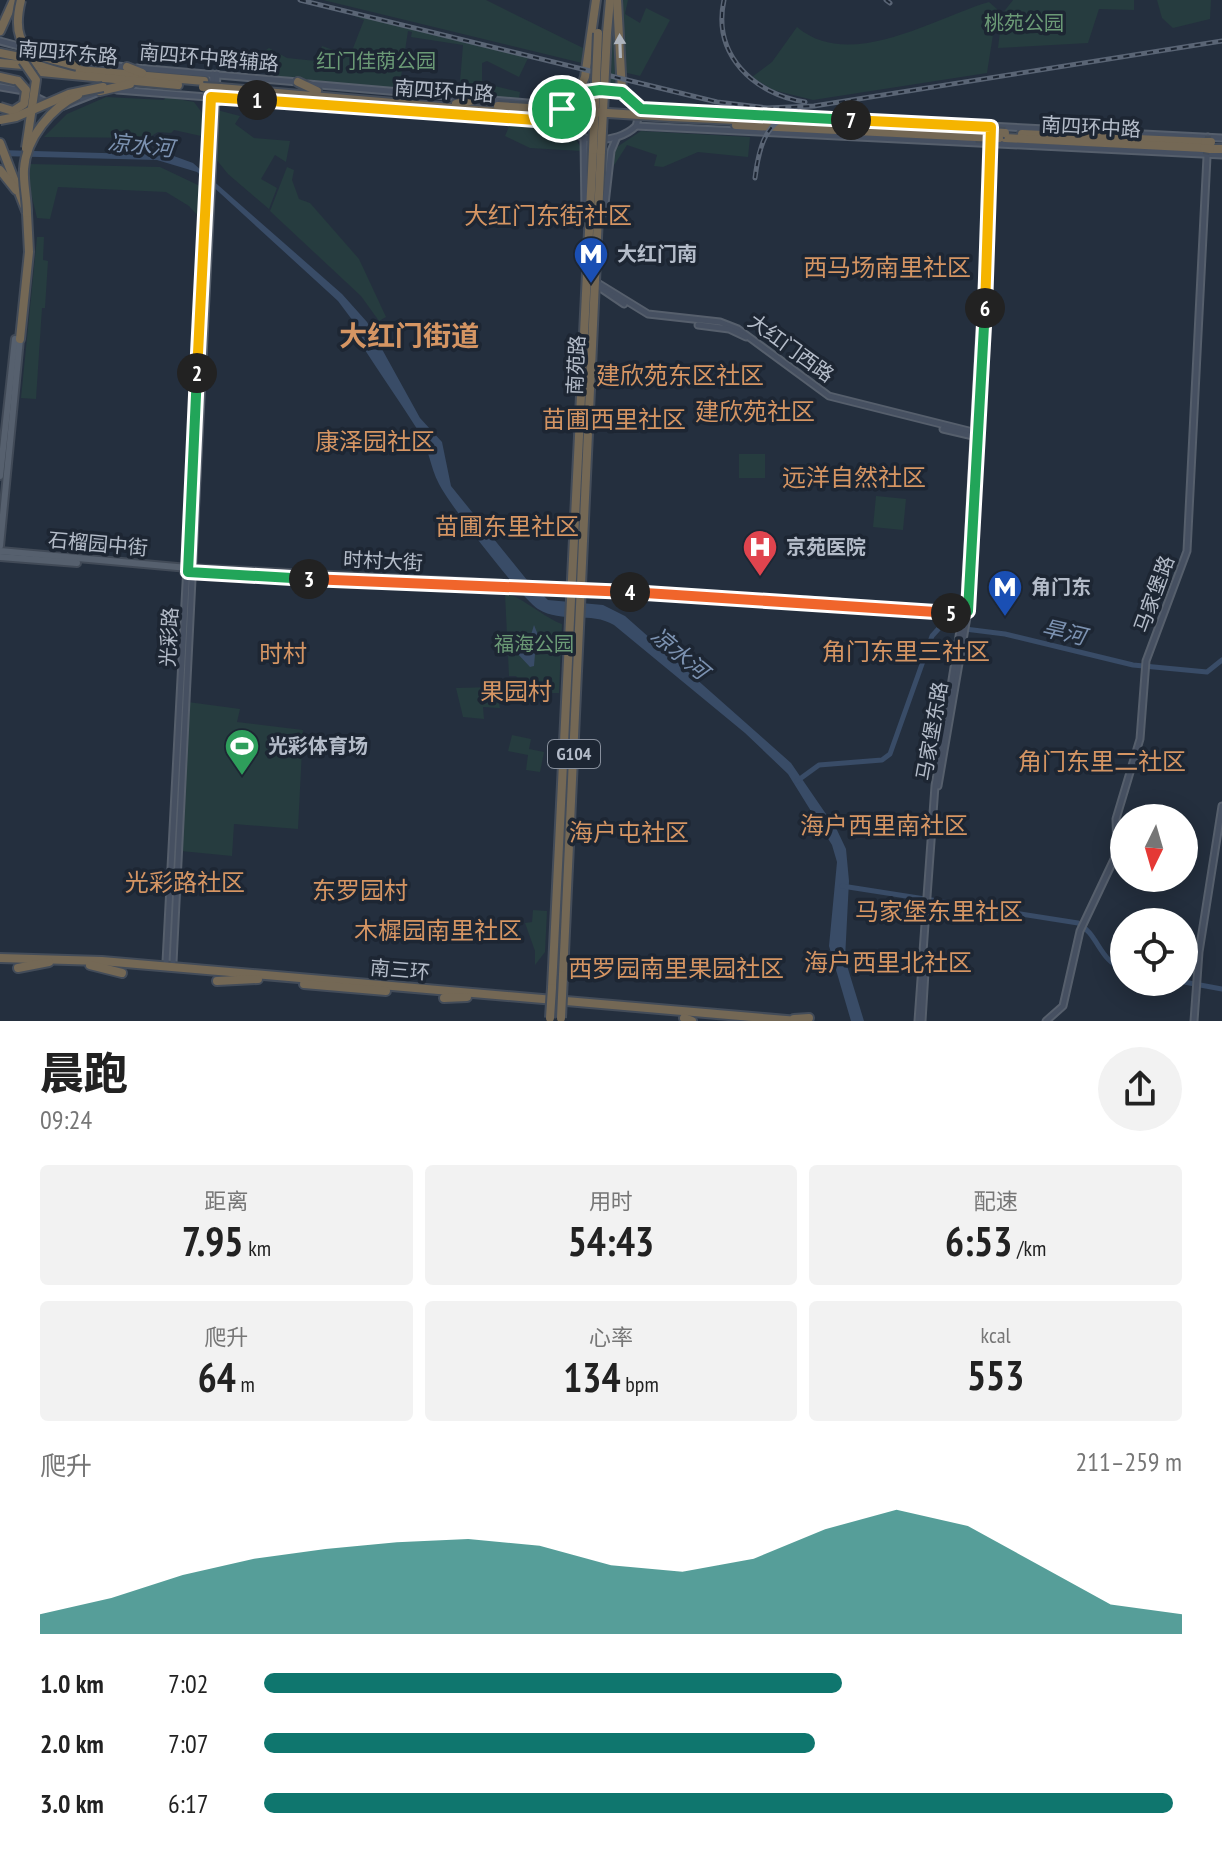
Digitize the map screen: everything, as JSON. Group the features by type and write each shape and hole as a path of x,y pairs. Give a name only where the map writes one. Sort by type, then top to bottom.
{"highway":[{"path":"0,19 11,0"},
{"path":"0,31 11,0"},
{"path":"21,0 17,29 24,46 45,58 77,66"},
{"path":"579,91 585,77 598,0"},
{"name":"南苑路","path":"598,0 603,33"},
{"name":"南苑路","path":"561,1020 563,975 557,863 566,659 575,620 576,485 603,33 610,0"},
{"path":"617,0 622,92"},
{"path":"0,54 112,69 133,75"},
{"path":"0,54 23,61 36,80 24,165 29,252 18,337"},
{"name":"南四环东路","path":"0,66 61,72"},
{"name":"南四环中路","path":"61,72 214,79 318,94 452,106 777,127 1090,137 1208,146 1222,152"},
{"path":"24,165 33,141 51,114 69,99 133,75"},
{"name":"南四环中路","path":"133,75 214,79"},
{"path":"0,77 23,85 26,97 16,110 0,107"},
{"path":"298,82 318,94"},
{"path":"0,120 99,89"},
{"path":"293,102 318,94"},
{"path":"452,106 478,99"},
{"path":"452,106 480,118"},
{"path":"734,114 767,121"},
{"name":"南四环中路","path":"671,119 805,122 976,134"},
{"path":"805,122 847,120"},
{"path":"748,131 777,127"},
{"path":"860,131 881,138"},
{"path":"1090,137 1117,133"},
{"name":"南四环中路","path":"1005,135 1102,144 1208,146 1222,140"},
{"path":"0,143 27,213"},
{"path":"1089,149 1102,144"},
{"name":"南苑路","path":"575,593 587,486 598,232 597,150"},
{"path":"0,154 16,190 24,229 18,337"},
{"path":"0,170 16,190"},
{"path":"598,232 604,213"},
{"path":"577,472 587,472"},
{"path":"576,485 587,486"},
{"name":"南苑路","path":"550,1020 560,932 581,634 575,620"},
{"path":"557,827 560,840"},
{"path":"560,932 568,946"},
{"path":"550,953 560,932"},
{"path":"26,951 49,960"},
{"name":"南三环","path":"0,960 49,960 478,993 743,1021"},
{"name":"南三环","path":"49,960 133,966"},
{"path":"90,965 122,973"},
{"path":"224,968 260,977"},
{"path":"217,981 260,977"},
{"path":"350,985 373,979"},
{"path":"350,985 375,994"},
{"path":"350,985 467,997"},
{"path":"461,987 478,993"},
{"path":"444,998 467,997"},
{"name":"南三环","path":"467,997 798,1021"},
{"path":"709,1009 727,1014"},
{"path":"789,1020 809,1018"}],"main road":[{"name":"南四环中路辅路","path":"0,41 13,42 58,59 133,75 298,82 562,106"},
{"path":"213,98 220,77 214,79"},
{"name":"光彩路","path":"169,962 214,79"},
{"name":"南四环中路辅路","path":"0,87 24,91 61,107 99,89 563,122"},
{"path":"579,91 622,92 638,108 1117,133 1208,146 1089,149 636,126 617,138 584,138 571,134 563,122 562,106 568,97 579,91"},
{"path":"636,126 638,108"},
{"path":"990,143 991,127"},
{"path":"584,138 585,215"},
{"path":"604,213 611,151 617,138"},
{"name":"马家堡东路","path":"965,615 990,143"},
{"name":"马家堡东路","path":"920,1021 938,787 965,615 990,143"},
{"name":"马家堡路","path":"1046,1021 1063,1006 1080,931 1117,853 1116,819 1140,739 1146,661 1187,551 1208,146"},
{"name":"大红门西路","path":"596,283 645,317 719,327 743,335 828,399 973,434"},
{"name":"大红门西路","path":"596,283 646,313 669,319 719,322 744,332 829,396 973,434"},
{"path":"0,551 18,337"},
{"path":"0,476 15,366"},
{"name":"石榴园中街","path":"0,551 190,570"},
{"name":"时村大街","path":"190,570 542,584 575,593"},
{"name":"时村大街","path":"190,570 575,593"},
{"path":"575,593 965,615"},
{"path":"1194,1021 1222,806"}],"green space":[{"path":"323,0 486,0 583,48 582,63"},
{"path":"620,0 628,0 625,14 640,23 646,8 670,20 640,76 623,72"},
{"name":"桃苑公园","path":"1013,0 1134,0 1134,10 1099,9 1088,43 998,48 1002,14"},
{"path":"1157,0 1211,0 1210,19 1173,28 1162,18"},
{"path":"989,2 997,9 987,73 813,100 773,90 752,77 772,62 797,27 818,40 842,44 867,43 918,29"},
{"name":"红门佳荫公园","path":"336,8 529,56 519,77 487,61 482,63 482,83 520,92 519,99 459,94 463,45 411,37 412,32 408,31 399,90 275,76 260,54 269,48 287,58 316,61 322,46 350,56 364,20"},
{"path":"594,34 612,38 616,34 618,85 588,85"},
{"path":"106,97 164,100 166,97 194,102 203,114 201,136 174,130 171,133 158,132 148,138 44,137 67,114"},
{"path":"217,110 240,116 235,124 254,138 290,141 286,162 275,155 261,179 277,188 269,209 228,174 215,158"},
{"path":"511,122 562,130 578,142 582,151 530,148 505,136"},
{"path":"641,131 750,137 748,157 698,152 663,167 654,166 657,155 627,145 613,167 614,149"},
{"path":"30,164 160,167 200,186 199,217 189,206 166,192 58,187 50,219 37,218 30,189"},
{"path":"287,167 294,170 292,180 299,199 310,203 359,259 386,317 379,321 361,296 270,211"},
{"path":"37,237 44,237 43,260 48,261 36,399 21,398"},
{"path":"739,454 765,454 765,478 739,478"},
{"path":"876,496 906,499 903,530 873,527"},
{"name":"福海公园","path":"505,594 562,624 559,693 535,691 516,676 509,676"},
{"path":"495,687 500,708 483,707 484,719 463,717 456,688"},
{"name":"光彩体育场","path":"188,702 240,709 237,722 303,730 298,829 234,824 232,856 181,851"},
{"path":"512,735 531,739 529,749 544,752 540,772 526,770 528,755 508,751"},
{"path":"533,910 547,911 545,952 535,965 535,951 525,923 532,922"}],"water":[{"path":"0,150 171,155 193,163 342,294 367,322 420,418 442,442 451,486 527,580 548,600 603,605 625,616 791,763 837,830 846,849 849,881 845,959 864,1021 851,1021 829,946 837,862 832,845 788,774 745,733 614,625 596,619 557,616 538,609 529,601 445,495 419,432 360,342 352,329 353,321 338,301 197,172 157,160 0,156"},
{"path":"534,625 538,635 531,645 535,654 534,666 530,667 516,652 527,648"}],"waterway":[{"name":"旱河","path":"797,781 819,765 882,760 890,754 932,636 941,626 1005,634 1133,665 1207,672 1222,660"},
{"path":"842,886 1078,923 1091,934 1110,961"},
{"path":"1198,985 1222,989"}],"railway":[{"path":"300,0 717,102 767,108 814,106 1222,41"},
{"path":"724,0 724,38 741,69 769,90 805,102"},
{"path":"886,0 890,3"},
{"path":"755,178 762,145 771,128 799,110"}],"place":[{"name":"大红门南","path":"591,285"},
{"name":"京苑医院","path":"760,578"},
{"name":"角门东","path":"1005,618"},
{"name":"光彩体育场","path":"242,777"}],"district":[{"name":"大红门东街社区","path":"548,216"},
{"name":"西马场南里社区","path":"887,268"},
{"name":"大红门街道","path":"409,336"},
{"name":"建欣苑东区社区","path":"680,376"},
{"name":"建欣苑社区","path":"755,412"},
{"name":"苗圃西里社区","path":"614,420"},
{"name":"康泽园社区","path":"375,442"},
{"name":"远洋自然社区","path":"854,478"},
{"name":"苗圃东里社区","path":"507,527"},
{"name":"角门东里三社区","path":"906,652"},
{"name":"时村","path":"283,654"},
{"name":"果园村","path":"516,692"},
{"name":"角门东里二社区","path":"1102,762"},
{"name":"海户西里南社区","path":"884,826"},
{"name":"海户屯社区","path":"629,833"},
{"name":"光彩路社区","path":"185,883"},
{"name":"东罗园村","path":"360,891"},
{"name":"马家堡东里社区","path":"939,912"},
{"name":"木樨园南里社区","path":"438,931"},
{"name":"海户西里北社区","path":"888,963"},
{"name":"西罗园南里果园社区","path":"676,969"}],"route":[{"path":"600,90 622,92 641,109 991,127 988,255 968,611 959,614 687,598 634,592 550,592 188,572 211,97 563,122 562,109 564,101 572,94 600,90"}],"water label":[{"name":"凉水河","path":"141,145"},
{"name":"凉水河","path":"680,653"}]}
